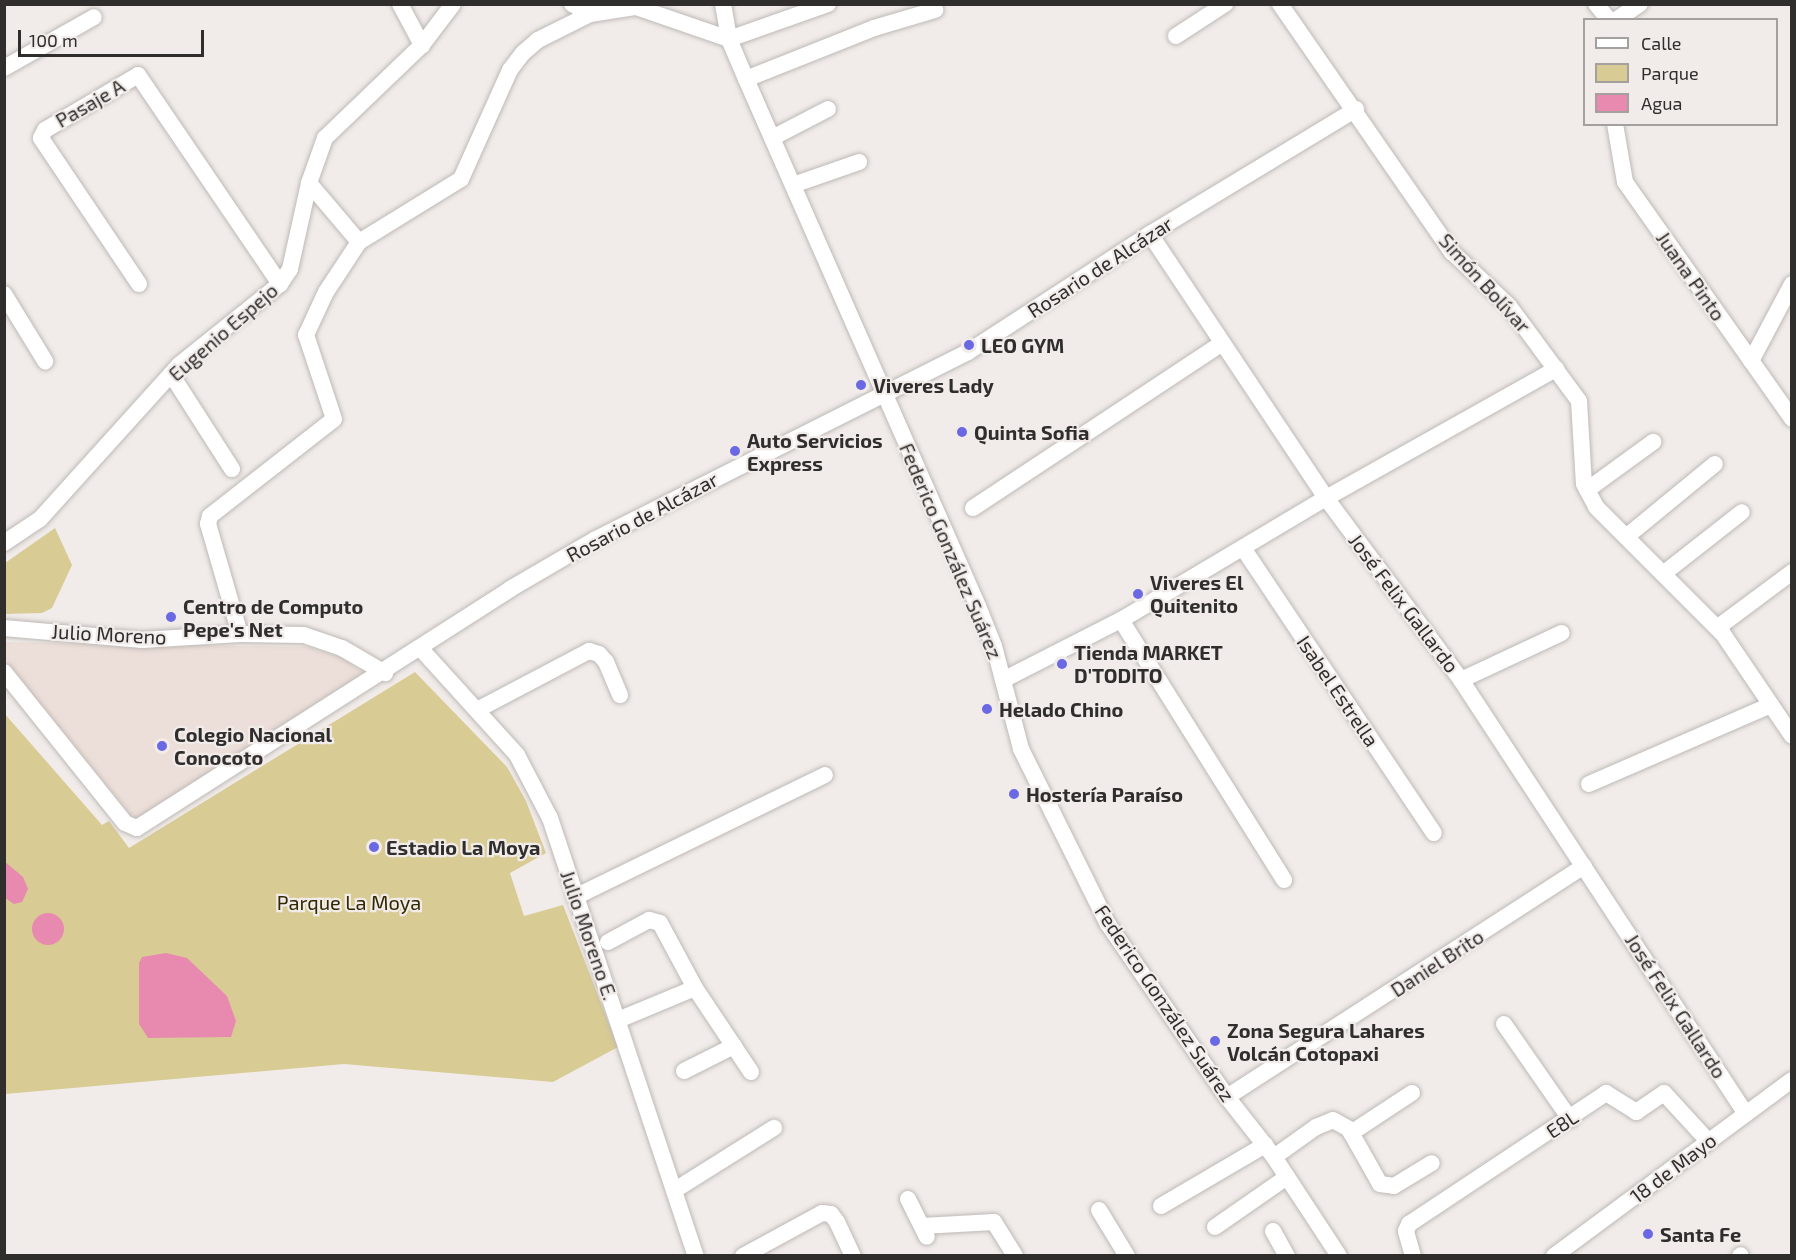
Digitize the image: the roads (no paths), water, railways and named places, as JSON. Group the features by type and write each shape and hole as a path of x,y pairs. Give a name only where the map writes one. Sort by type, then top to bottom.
{"street":[{"path":"400,4 422,45"},
{"name":"Eugenio Espejo","path":"4,543 40,519 171,374 280,284 290,269 309,183 325,138 422,45 453,4"},
{"path":"572,4 590,14"},
{"name":"Federico González Suárez","path":"723,4 729,39 978,606 1003,680 1021,748 1108,924 1227,1097 1270,1151 1339,1256"},
{"path":"240,634 208,524 210,516 334,419 306,335 326,292 359,242 461,178 510,69 538,40 590,14 636,7 729,39 828,4"},
{"path":"1176,36 1226,4"},
{"name":"Simón Bolívar","path":"1280,4 1356,109 1452,252 1509,306 1579,402 1587,490 1596,507 1717,628 1772,705 1791,736"},
{"path":"1596,4 1607,18"},
{"path":"1619,18 1640,4"},
{"path":"746,79 874,28 935,10"},
{"path":"4,68 94,16"},
{"name":"Pasaje A","path":"139,284 41,138 45,130 138,75 280,284"},
{"path":"772,138 828,109"},
{"name":"Rosario de Alcázar","path":"4,672 125,823 138,828 385,673 510,589 596,539 968,352 1150,234 1356,109"},
{"name":"Juana Pinto","path":"1615,126 1625,182 1791,419"},
{"path":"793,185 859,162"},
{"path":"309,183 359,242"},
{"name":"José Felix Gallardo","path":"1150,234 1326,498 1461,680 1746,1114"},
{"path":"1751,361 1791,284"},
{"path":"4,294 45,361"},
{"path":"973,508 1222,344"},
{"path":"1003,680 1121,620 1326,498 1557,369"},
{"path":"171,374 232,469"},
{"path":"1587,490 1653,441"},
{"path":"1626,537 1715,464"},
{"path":"1663,574 1742,512"},
{"name":"Isabel Estrella","path":"1243,548 1434,833"},
{"path":"1717,628 1791,572"},
{"path":"1121,620 1284,880"},
{"name":"Julio Moreno","path":"4,628 142,640 240,634 304,635 342,648 385,673"},
{"path":"1461,680 1562,633"},
{"name":"Julio Moreno E.","path":"421,649 517,755 550,818 696,1256"},
{"path":"477,710 589,651 599,654 606,662 620,695"},
{"path":"1589,784 1772,705"},
{"path":"575,897 825,775"},
{"name":"Daniel Brito","path":"1227,1097 1584,866"},
{"path":"608,942 649,920 660,923 695,988 751,1072"},
{"path":"618,1020 695,988"},
{"path":"1504,1024 1570,1119"},
{"path":"684,1071 734,1046"},
{"name":"18 de Mayo","path":"1554,1256 1791,1080"},
{"path":"1351,1133 1412,1093"},
{"name":"E8L","path":"1413,1256 1406,1231 1408,1224 1570,1119 1606,1093 1636,1112 1664,1093 1708,1141"},
{"path":"1161,1206 1328,1121 1343,1123 1380,1184 1394,1186 1432,1163"},
{"path":"675,1190 774,1128"},
{"path":"1215,1227 1287,1177"},
{"path":"908,1199 924,1231 994,1222 1015,1256"},
{"path":"1099,1210 1122,1254"},
{"path":"743,1256 822,1213 831,1214 837,1222 853,1256"},
{"path":"1273,1231 1287,1256"}],"water":[{"path":"4,861 23,877 28,889 22,902 14,904 5,898"},
{"path":"48,913 59,918 64,929 59,940 48,945 37,940 32,929 37,918"},
{"path":"166,953 187,958 227,996 236,1021 231,1037 148,1038 139,1024 139,963 142,957"}],"place":[{"name":"LEO GYM","path":"969,345"},
{"name":"Viveres Lady","path":"861,385"},
{"name":"Quinta Sofia","path":"962,432"},
{"name":"Auto Servicios Express","path":"735,451"},
{"name":"Viveres El Quitenito","path":"1138,594"},
{"name":"Centro de Computo Pepe's Net","path":"171,617"},
{"name":"Tienda MARKET D'TODITO","path":"1062,664"},
{"name":"Helado Chino","path":"987,709"},
{"name":"Colegio Nacional Conocoto","path":"162,746"},
{"name":"Hostería Paraíso","path":"1014,794"},
{"name":"Estadio La Moya","path":"374,847"},
{"name":"Zona Segura Lahares Volcán Cotopaxi","path":"1215,1041"},
{"name":"Santa Fe","path":"1648,1234"}],"park label":[{"name":"Parque La Moya","path":"349,902"}]}
